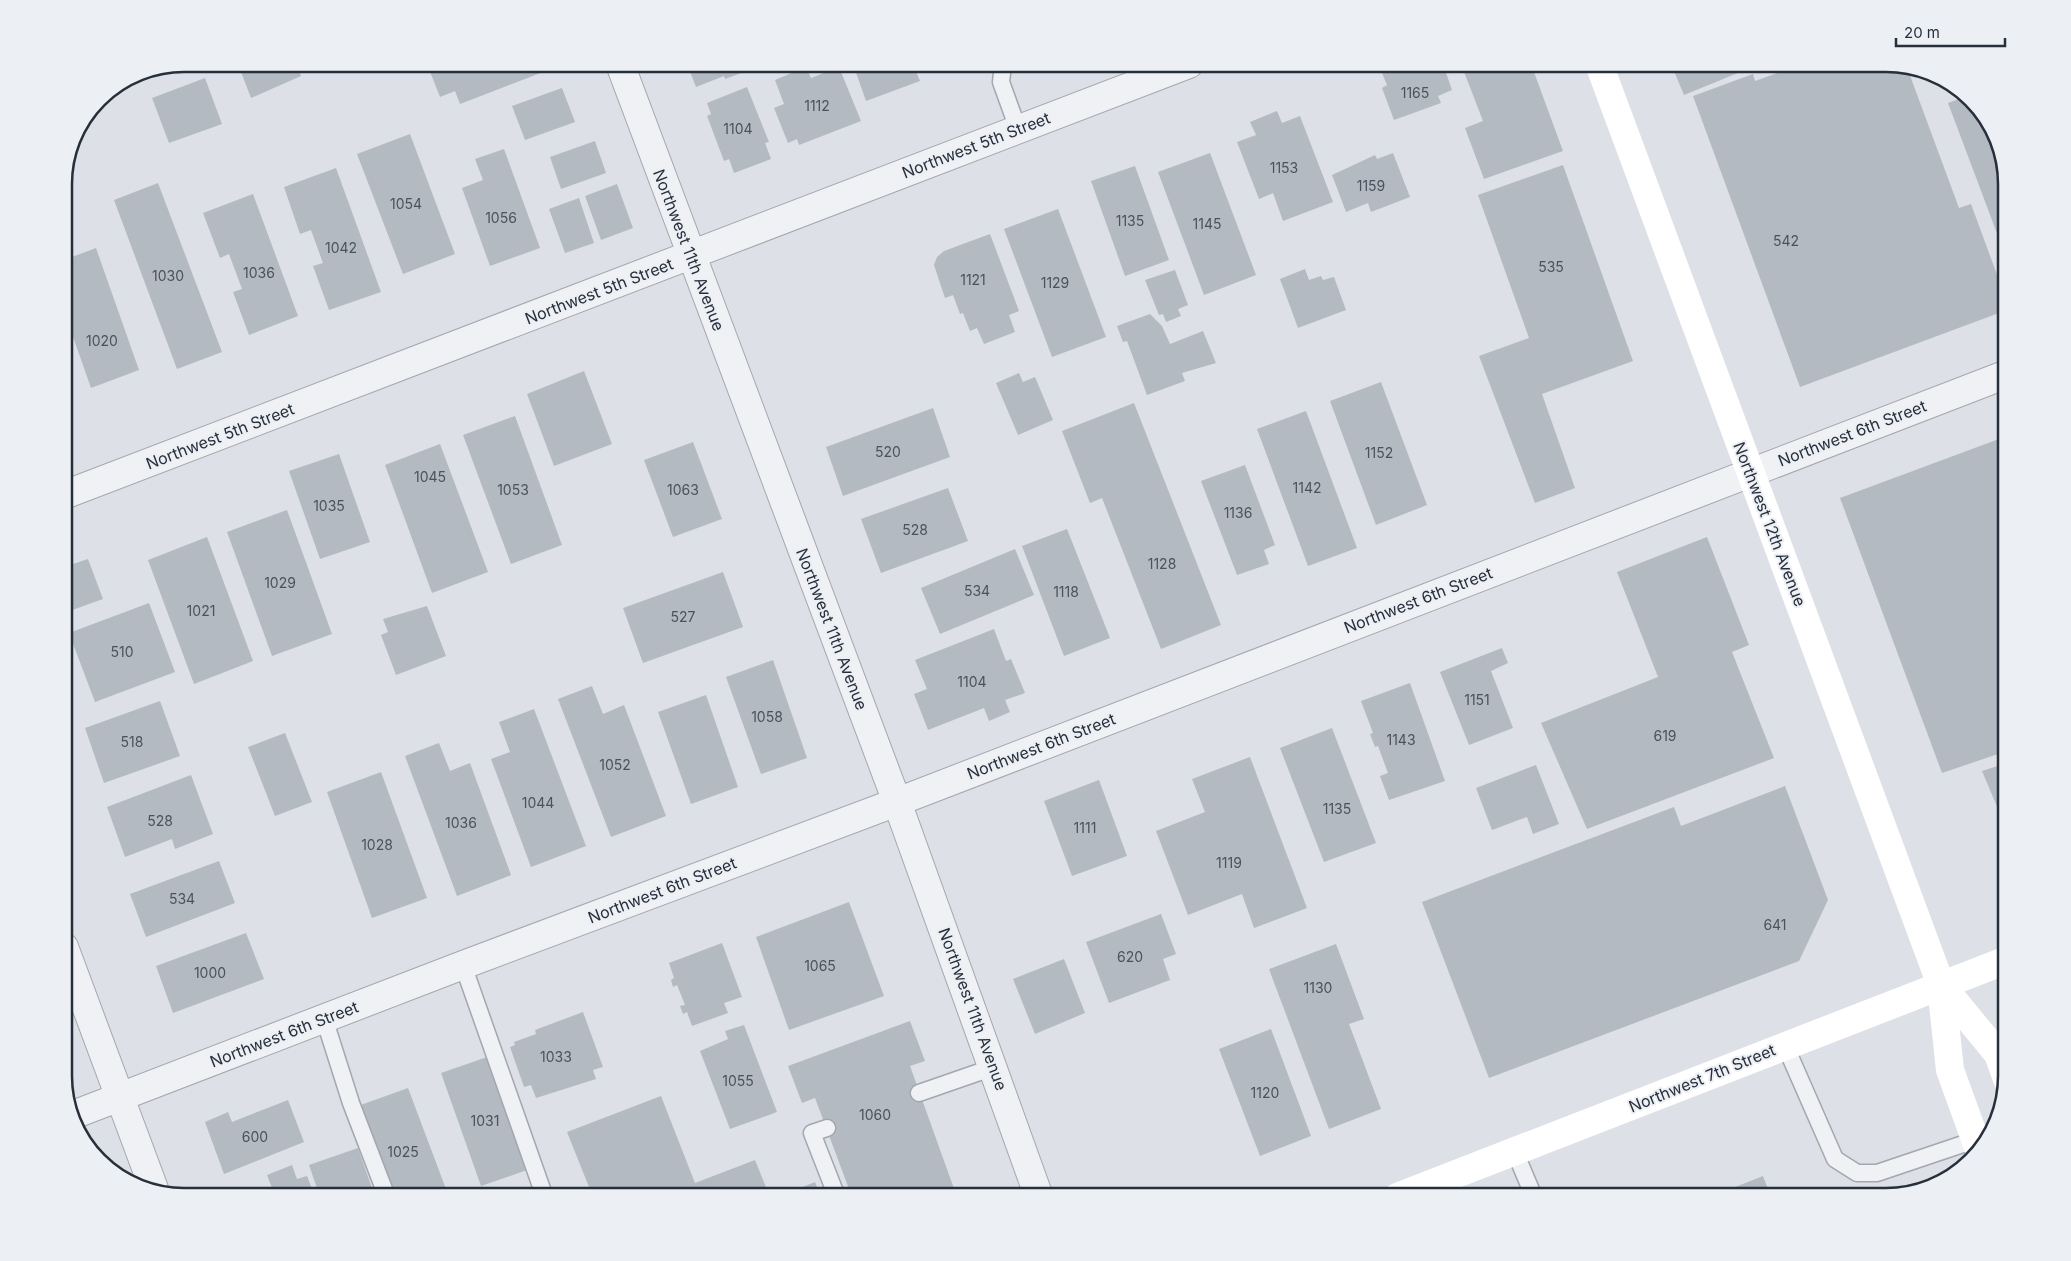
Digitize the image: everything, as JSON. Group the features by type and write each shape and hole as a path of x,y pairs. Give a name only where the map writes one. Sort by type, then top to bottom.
{"main road":[{"name":"Northwest 12th Avenue","path":"1602,72 1941,984 1950,1070 1976,1143"},
{"name":"Northwest 7th Street","path":"1421,1188 1998,963"},
{"name":"Northwest 12th Avenue","path":"1941,984 1998,1054"}],"street":[{"name":"Northwest 5th Street","path":"73,493 1167,72"},
{"name":"Northwest 11th Avenue","path":"623,73 898,802 1036,1188"},
{"name":"Northwest 6th Street","path":"78,1113 463,965 898,802 1998,377"},
{"path":"73,971 152,1184"}],"lane":[{"path":"1002,73 1001,82 1018,129"},
{"path":"463,965 542,1188"},
{"path":"324,1018 351,1103 384,1188"},
{"path":"1786,1045 1835,1159 1857,1173 1877,1173 1974,1146"},
{"path":"920,1093 994,1067"},
{"path":"827,1128 812,1133 833,1188"},
{"path":"1515,1152 1530,1188"}],"building":[{"path":"1446,72 1452,90 1438,96 1441,103 1394,120 1382,88 1387,85 1382,73"},
{"path":"1464,72 1534,72 1563,151 1484,179 1465,128 1483,121"},
{"path":"1674,72 1740,72 1684,95"},
{"path":"1780,72 1887,72 1910,75 1959,208 1971,204 1998,278 1998,313 1800,387 1693,96 1753,74 1755,81"},
{"path":"241,73 300,73 301,76 251,98"},
{"path":"430,73 541,73 460,104 455,91 440,97"},
{"path":"690,73 742,73 725,79 724,76 696,87"},
{"path":"793,73 809,73 811,78 825,73 841,73 861,121 799,145 797,139 788,143 774,108 784,104 775,80"},
{"path":"856,73 917,73 920,81 866,101"},
{"path":"205,78 222,124 169,143 152,98"},
{"path":"747,87 769,142 765,143 771,159 734,173 729,159 724,161 707,116 711,114 707,103"},
{"path":"562,88 575,122 525,140 512,106"},
{"path":"1959,99 1966,105 1984,128 1990,141 1995,155 1998,177 1998,236 1948,103"},
{"path":"1277,111 1282,123 1300,116 1333,202 1283,221 1273,193 1259,199 1237,142 1256,135 1250,122"},
{"path":"410,134 455,254 403,274 357,154"},
{"path":"595,141 606,173 561,189 550,157"},
{"path":"504,149 540,248 490,266 462,188 483,180 475,159"},
{"path":"1210,153 1256,275 1204,295 1158,172"},
{"path":"1393,153 1410,197 1371,212 1368,203 1346,212 1332,175 1375,155 1377,159"},
{"path":"1563,165 1633,361 1542,394 1575,488 1535,503 1479,356 1529,338 1478,195"},
{"path":"1135,166 1169,260 1125,276 1091,181"},
{"path":"336,168 381,292 329,310 313,266 323,263 311,230 300,234 284,187"},
{"path":"158,183 222,352 177,369 114,200"},
{"path":"617,184 633,228 601,240 585,196"},
{"path":"253,194 298,316 249,335 233,292 242,289 229,254 220,258 203,213"},
{"path":"579,198 594,243 565,253 549,209"},
{"path":"1058,209 1106,337 1052,357 1004,229"},
{"path":"990,234 1019,311 1009,315 1015,332 984,344 977,328 970,331 963,313 960,314 953,295 945,298 934,265 937,257 944,251"},
{"path":"96,248 139,370 91,388 73,337 73,257"},
{"path":"1305,269 1309,280 1321,276 1323,280 1334,277 1346,310 1298,328 1280,279"},
{"path":"1175,270 1188,305 1178,309 1181,316 1166,322 1163,314 1159,315 1145,280"},
{"path":"1150,314 1162,326 1170,344 1203,331 1216,363 1182,373 1185,381 1147,395 1127,341 1123,342 1117,326"},
{"path":"584,371 612,444 554,466 527,394"},
{"path":"1019,373 1023,382 1035,377 1053,420 1018,435 996,383"},
{"path":"1381,382 1427,505 1376,525 1330,401"},
{"path":"1134,403 1221,625 1161,649 1102,498 1090,503 1062,431"},
{"path":"933,408 950,457 843,496 826,447"},
{"path":"1306,411 1357,548 1308,566 1257,429"},
{"path":"515,416 562,545 511,564 463,435"},
{"path":"1998,439 1998,754 1942,773 1840,498"},
{"path":"693,442 722,519 673,537 644,460"},
{"path":"440,444 488,572 432,593 385,465"},
{"path":"339,454 370,542 320,559 289,471"},
{"path":"1245,465 1275,545 1264,550 1269,564 1237,575 1201,481"},
{"path":"948,488 968,541 881,573 861,519"},
{"path":"287,510 332,634 272,656 227,532"},
{"path":"1067,529 1110,638 1064,656 1022,546"},
{"path":"207,537 253,661 194,684 148,560"},
{"path":"1707,537 1749,645 1732,652 1774,758 1587,829 1541,723 1658,677 1617,572"},
{"path":"1015,549 1034,595 940,634 921,588"},
{"path":"88,559 103,599 73,610 73,564"},
{"path":"723,572 743,627 643,663 623,608"},
{"path":"149,603 175,672 95,702 73,644 73,632"},
{"path":"427,606 446,656 396,675 381,635 388,632 383,619"},
{"path":"994,629 1006,661 1011,659 1025,693 1005,700 1010,712 989,721 984,708 928,730 914,694 927,689 915,660"},
{"path":"1502,648 1508,663 1491,671 1513,728 1469,745 1440,672"},
{"path":"773,660 807,758 761,774 726,677"},
{"path":"1410,683 1445,781 1389,800 1380,776 1388,773 1378,746 1375,747 1370,734 1373,733 1361,701"},
{"path":"592,686 603,714 624,705 666,816 611,837 558,699"},
{"path":"706,695 738,787 691,804 658,712"},
{"path":"160,701 180,756 104,783 85,728"},
{"path":"534,709 586,846 531,867 491,759 510,752 499,722"},
{"path":"1332,728 1376,843 1324,862 1280,748"},
{"path":"285,733 312,802 275,816 248,747"},
{"path":"439,743 450,771 470,763 511,875 457,896 405,756"},
{"path":"1250,757 1307,908 1254,928 1242,894 1188,915 1156,831 1205,812 1192,779"},
{"path":"1536,765 1559,824 1533,834 1527,817 1492,830 1476,788"},
{"path":"1998,766 1998,809 1982,771"},
{"path":"381,772 427,898 372,918 327,792"},
{"path":"191,775 213,834 175,849 172,839 125,857 107,807"},
{"path":"1099,780 1127,856 1072,876 1044,801"},
{"path":"1785,786 1828,900 1799,961 1489,1078 1422,902 1674,807 1681,826"},
{"path":"219,861 235,903 146,937 130,894"},
{"path":"849,902 884,996 789,1030 756,937"},
{"path":"1161,914 1176,954 1163,959 1170,980 1109,1003 1086,942"},
{"path":"246,933 264,979 173,1013 156,966"},
{"path":"722,943 742,997 724,1003 728,1013 692,1026 687,1012 683,1014 680,1006 685,1005 677,985 673,987 671,980 674,978 669,963"},
{"path":"1336,944 1364,1019 1349,1024 1381,1109 1329,1129 1269,969"},
{"path":"1064,959 1085,1013 1035,1034 1013,979"},
{"path":"583,1012 603,1067 593,1070 596,1079 536,1098 531,1085 524,1087 510,1047 515,1045 514,1042 536,1034 535,1030"},
{"path":"910,1021 925,1061 910,1066 954,1188 849,1188 815,1098 802,1103 788,1066"},
{"path":"744,1025 777,1112 730,1129 700,1051 728,1039 725,1031"},
{"path":"1271,1029 1311,1136 1260,1156 1219,1049"},
{"path":"490,1056 530,1169 481,1186 441,1073"},
{"path":"408,1088 446,1188 388,1188 358,1106"},
{"path":"661,1096 695,1183 755,1160 766,1188 589,1188 567,1132"},
{"path":"288,1100 304,1142 224,1174 205,1122 228,1112 232,1122"},
{"path":"358,1148 372,1188 317,1188 309,1165"},
{"path":"292,1165 297,1179 307,1176 312,1188 272,1188 267,1175"},
{"path":"1763,1176 1768,1188 1733,1188"},
{"path":"815,1182 817,1188 800,1188"}]}
